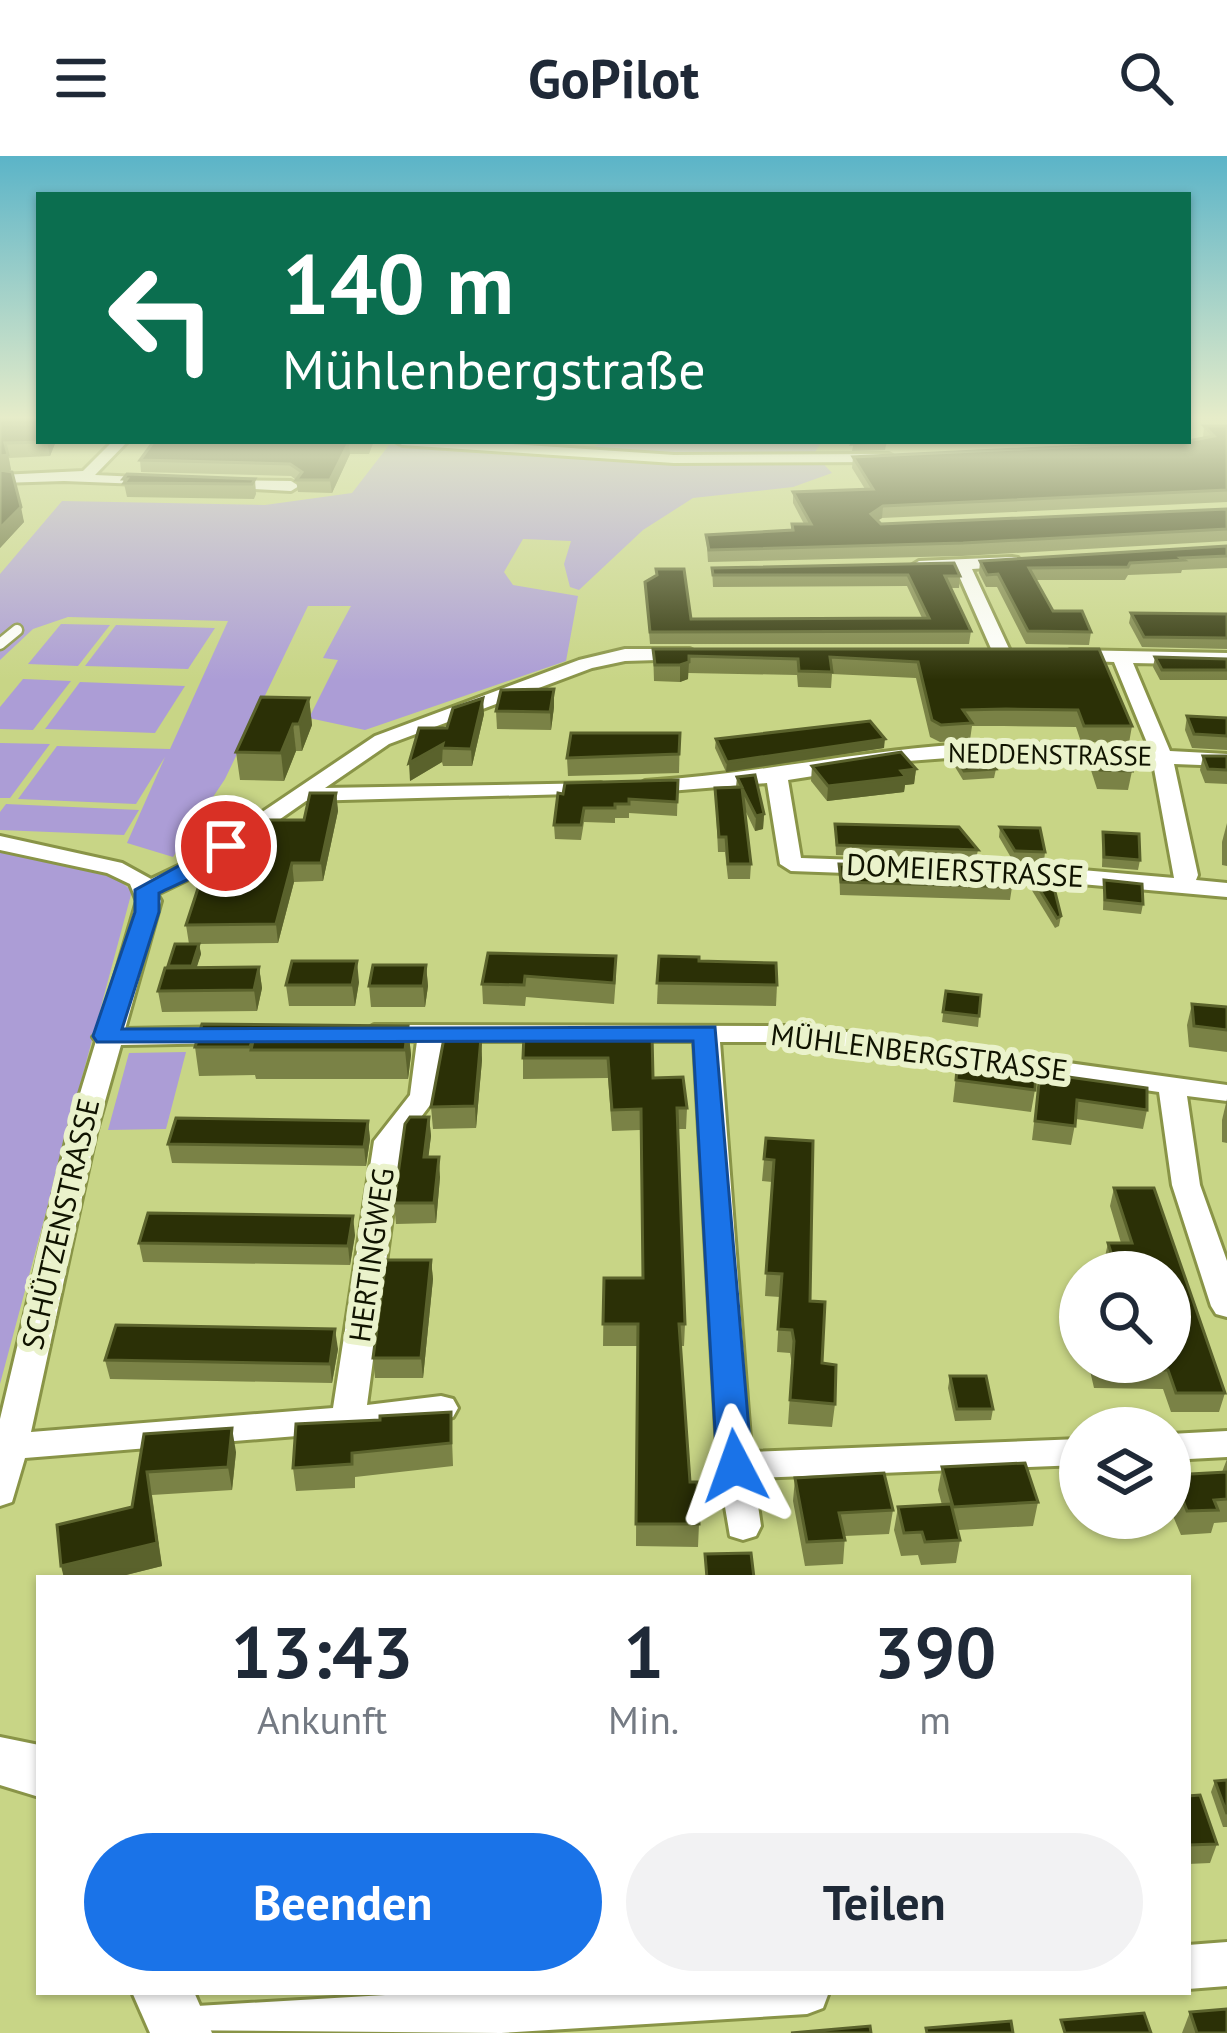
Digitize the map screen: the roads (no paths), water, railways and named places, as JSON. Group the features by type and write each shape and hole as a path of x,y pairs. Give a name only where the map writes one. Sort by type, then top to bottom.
{"street":[{"path":"890,567 1029,561"},
{"path":"962,565 993,653 1026,654"},
{"path":"0,843 114,868 140,880 147,890 200,865 382,740 586,664 625,655 716,653"},
{"path":"1050,656 1227,659"},
{"path":"1121,659 1162,756 1187,875 1182,885"},
{"name":"NEDDENSTRASSE","path":"299,795 582,790 777,777 845,764 988,748 1227,760"},
{"name":"DOMEIERSTRASSE","path":"777,777 790,864 1036,872 1227,890"},
{"name":"SCHÜTZENSTRASSE","path":"0,1492 106,1036 147,912 147,890"},
{"name":"HERTINGWEG","path":"348,1418 388,1141 423,1096 431,1033"},
{"path":"706,1033 743,1526"},
{"name":"MÜHLENBERGSTRASSE","path":"338,1034 803,1034 1227,1093"},
{"path":"106,1036 268,1035"},
{"path":"1172,1085 1186,1185 1227,1306"},
{"path":"10,1446 420,1414 441,1408"},
{"path":"1191,1446 1227,1444"},
{"path":"735,1466 1059,1453"},
{"path":"0,1761 36,1770"},
{"path":"1191,1967 1227,1964"},
{"path":"175,2018 734,1995"}],"lane":[{"path":"0,644 17,630"}]}
